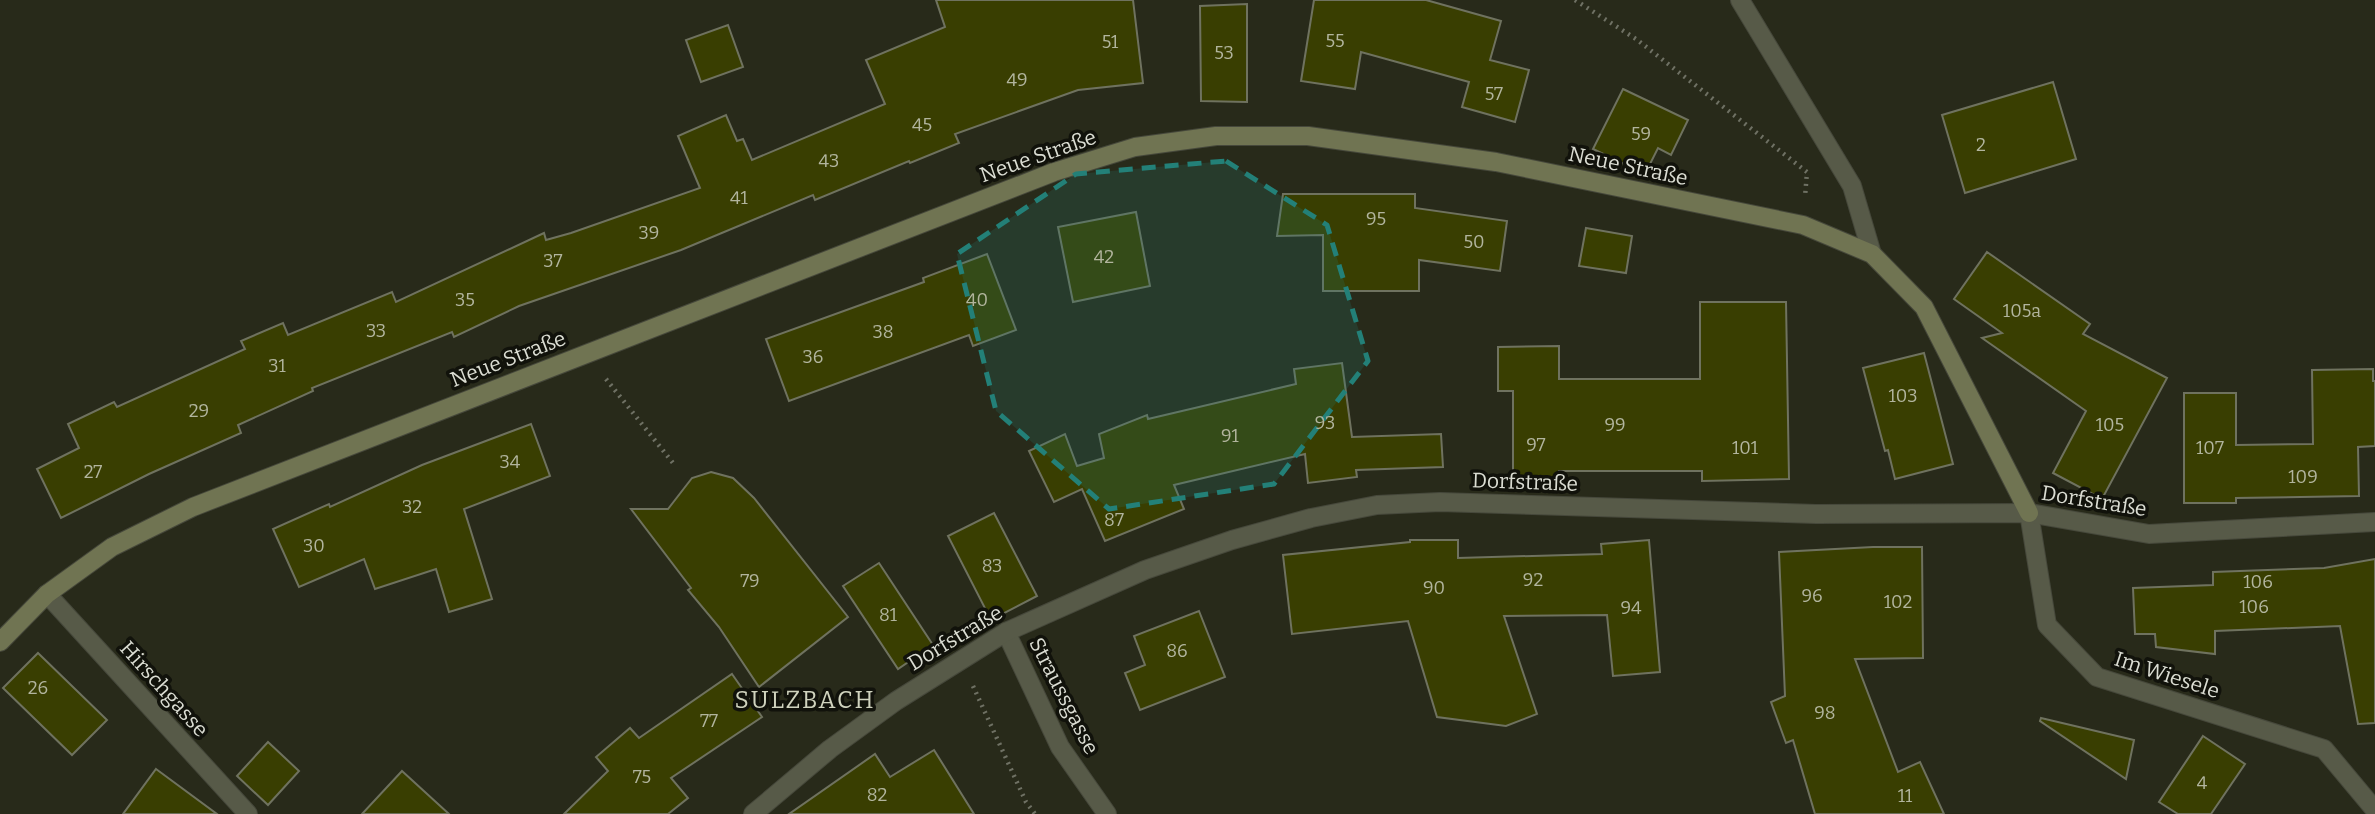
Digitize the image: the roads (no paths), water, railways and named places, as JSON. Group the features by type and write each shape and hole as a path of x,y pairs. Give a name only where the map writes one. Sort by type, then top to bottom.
{"street":[{"path":"1740,0 1852,186 1872,254"},
{"name":"Neue Straße","path":"0,642 47,594 112,547 193,507 1041,177 1135,147 1216,136 1308,136 1496,162 1803,225 1872,254 1924,307 2029,513"},
{"name":"Dorfstraße","path":"754,814 830,749 896,701 1006,632 1145,570 1231,540 1311,518 1377,505 1440,502 1815,514 2029,513 2148,534 2375,522"},
{"name":"Im Wiesele","path":"2029,513 2047,625 2097,677 2324,749 2375,810"},
{"name":"Hirschgasse","path":"47,594 248,814"},
{"name":"Straussgasse","path":"1006,632 1060,747 1107,814"}],"district":[{"name":"SULZBACH","path":"805,700"}]}
